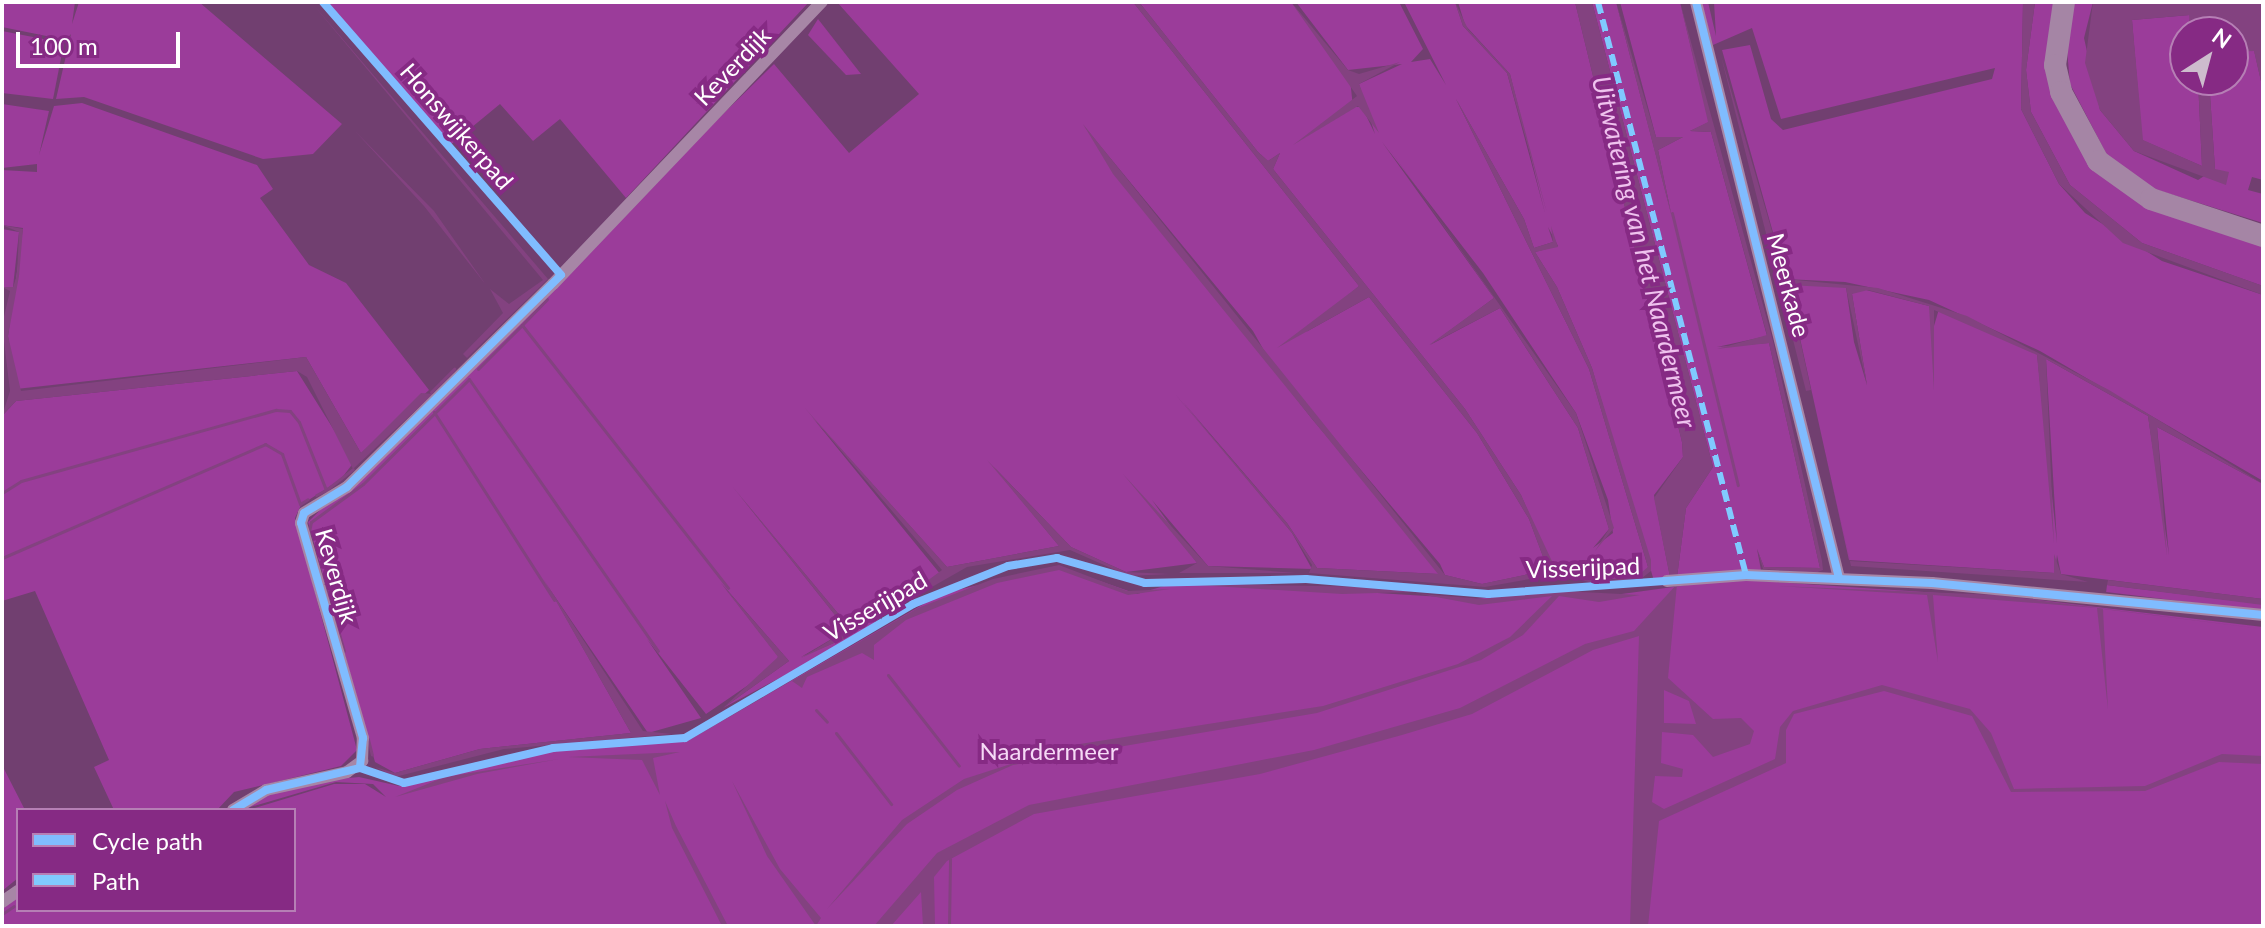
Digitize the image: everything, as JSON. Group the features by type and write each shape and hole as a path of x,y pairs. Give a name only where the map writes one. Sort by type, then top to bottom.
{"highway":[{"path":"2064,2 2056,32 2061,92 2098,161 2151,199 2263,236"}],"street":[{"name":"Keverdijk","path":"236,808 266,790 347,772 362,761 363,738 301,523 304,513 347,487 822,2"},
{"name":"Meerkade","path":"1696,2 1839,578"},
{"path":"1673,581 1746,575 1839,578 2263,615"}],"green space":[{"path":"2,2 75,2 72,24 79,2 199,2 342,124 313,154 263,159 84,97 56,99 71,34 66,40 2,27"},
{"path":"327,2 809,2 626,198 560,119 533,141 500,104 449,146"},
{"path":"837,2 1133,2 1359,286 1306,332 1369,297 1477,433 1529,519 1548,570 1482,584 1445,575 1440,564 1271,363 1253,331 1083,125 1312,419 1438,567 1439,574 1317,568 1287,523 1183,402 1292,533 1312,569 1208,566 1152,500 1197,563 1126,572 1071,547 994,467 1059,546 947,567 812,417 941,575 871,616 901,601 855,638 723,708 789,661 722,584 778,656 776,666 706,714 647,639 701,718 648,733 549,588 631,733 480,749 395,773 375,762 308,522 774,64 849,153 919,94","holes":["741,497 846,623 861,623 843,639 801,657 847,630"]},
{"path":"1139,2 1291,2 1350,79 1353,107 1362,107 1375,134 1359,84 1402,64 1348,70 1296,2 1399,2 1423,49 1411,62 1430,59 1446,85 1404,2 1455,2 1463,26 1507,73 1545,213 1510,74 1465,25 1458,2 1575,2 1682,442 1683,457 1654,495 1670,577 1654,581 1592,368 1557,287 1535,252 1558,246 1548,227 1553,242 1534,248 1524,219 1456,99 1589,369 1648,567 1644,574 1594,582 1577,575 1583,560 1568,573 1552,567 1521,495 1465,409 1273,169 1280,153 1268,161","holes":["1382,142 1483,273 1576,413 1608,500 1613,533 1593,548 1609,529 1578,428 1500,308 1430,345 1494,298"]},
{"path":"1592,2 1616,2 1671,213 1658,150 1683,137 1656,137 1620,2 1680,2 1709,122 1690,131 1711,132 1767,336 1717,347 1769,343 1820,568 1764,567 1757,549 1761,570 1677,577 1686,508 1713,467"},
{"path":"1701,2 1708,2 1716,36 1714,2 2023,2 2021,109 2059,184 2085,213 2162,261 2263,295 2263,481 2040,351 1929,300 1845,282 1786,279 1722,50 1750,45 1771,119 1783,130 1992,79 1995,68 1781,119 1752,28 1713,45"},
{"path":"2035,2 2057,2 2049,35 2094,164 2263,243 2263,286 2142,243 2070,185 2031,112 2026,70"},
{"path":"2074,2 2093,2 2084,38 2100,110 2134,151 2198,180 2215,169 2210,96 2249,96 2249,50 2254,50 2263,90 2263,180 2252,177 2248,190 2263,194 2263,223 2151,188 2107,155 2070,84 2066,38"},
{"path":"2169,17 2169,96 2199,96 2202,166 2142,140 2132,20"},
{"path":"818,19 861,74 846,75 808,35"},
{"path":"2,31 64,43 53,99 2,93"},
{"path":"82,103 257,165 273,189 260,198 309,265 346,283 429,390 361,453 306,357 16,389 8,336 23,228 2,225 2,170 37,172 37,164 2,168 2,104 49,111 39,155 54,106"},
{"path":"2,229 19,232 13,287 2,287"},
{"path":"1788,284 1846,287 1854,342 1867,385 1852,294 1858,288 1929,306 1934,326 1939,309 2037,354 2057,543 2046,359 2148,416 2169,555 2157,427 2263,484 2263,599 2061,574 2057,555 2055,573 1849,560"},
{"path":"297,371 354,462 341,479 301,505 295,518 357,750 341,766 234,792 219,808 113,808 94,767 109,760 35,591 2,601 2,416 16,401"},
{"name":"Naardermeer","path":"1057,566 1137,594 1181,581 1476,599 1552,590 1600,597 1731,579 2029,599 2263,627 2263,926 2,926 2,907 16,897 16,912 296,912 296,808 255,808 334,784 365,784 386,797 373,784 336,782 243,808 259,798 318,781 359,777 399,786 547,752 691,739 941,594"},
{"path":"2107,585 2263,604 2262,611 2106,592"},
{"path":"2,765 24,808 16,808 16,880 2,891"}],"water":[{"path":"311,2 548,279 467,358 463,354 503,313 490,289 509,304 543,280"},
{"path":"1133,2 1139,2 1258,152 1268,161 1280,153 1273,169 1465,409 1521,495 1558,574 1485,587 1309,573 1312,565 1292,533 1175,394 1287,523 1317,568 1438,574 1113,174 1083,124 1445,575 1482,584 1548,570 1529,519 1477,433 1369,297 1277,348 1359,286"},
{"path":"1291,2 1348,70 1359,74 1400,62 1359,84 1379,133 1358,106 1293,145 1357,96"},
{"path":"1455,2 1468,29 1510,74 1547,213 1507,73 1463,26"},
{"name":"Uitwatering van het Naardermeer","path":"1575,2 1592,2 1713,467 1686,508 1677,577 1670,577 1654,498 1683,457 1682,442"},
{"path":"1616,2 1656,137 1683,137 1658,150 1672,218"},
{"path":"1680,2 1774,345 1822,561 1823,570 1815,573 1763,569 1757,549 1764,567 1820,568 1769,343 1717,349 1767,335 1711,132 1690,131 1708,122"},
{"path":"2023,2 2035,2 2026,70 2031,112 2070,185 2142,243 2263,286 2263,295 2123,243 2059,184 2021,109"},
{"path":"2093,2 2263,2 2263,90 2254,51 2249,51 2249,16 2189,15 2132,20 2143,140 2202,166 2199,96 2210,96 2215,169 2229,172 2226,185 2134,151 2100,110 2085,63"},
{"path":"1721,56 1786,279 1878,288 1967,316 2109,390 2263,484 2157,427 2167,556 2148,416 2046,359 2054,544 2037,355 1934,310 1934,391 1929,306 1868,290 1852,294 1867,386 1846,288 1788,285 1811,390 1806,391"},
{"path":"1456,99 1524,219 1534,248 1553,242 1551,226 1558,247 1535,252 1557,287 1592,368 1651,560 1651,571 1642,578 1595,584 1569,576 1583,560 1578,575 1594,582 1636,577 1648,567 1589,369"},
{"path":"355,131 434,211 486,285 424,206"},
{"path":"1384,141 1576,413 1614,528 1595,551 1609,529 1578,428 1500,308 1429,345 1494,298"},
{"path":"2,225 23,229 19,276 8,336 21,391 306,357 361,453 421,393 433,394 353,469 307,377 297,371 16,401 2,416 10,391 2,325 10,291 2,287 13,287 17,275 19,232"},
{"path":"804,407 947,567 1059,546 987,460 1071,547 1126,572 1169,574 1129,576 1070,550 967,567 874,620 942,570"},
{"path":"1815,409 1850,561 2054,573 2054,554 2061,574 2088,582 1851,566"},
{"path":"1123,474 1208,566 1296,573 1179,573 1197,563"},
{"path":"732,486 846,623 863,625 843,639 801,658 847,630"},
{"path":"1059,565 1127,591 1170,589 1128,595 1059,570 997,583 906,620 874,645 874,660 862,653 807,677 802,688 792,681 918,608 993,579"},
{"path":"544,580 643,731 672,734 504,749 395,777 375,767 395,773 480,749 631,733"},
{"path":"2108,580 2263,599 2263,605 2107,585"},
{"path":"720,582 789,661 723,708 778,657"},
{"path":"1181,584 1381,587 1413,592 1342,594"},
{"path":"1677,584 1668,678 1713,719 1741,718 1754,731 1750,744 1713,757 1693,735 1662,732 1661,763 1683,769 1682,777 1655,776 1652,802 1664,809 1775,759 1780,727 1793,711 1882,685 1970,709 1991,733 2014,789 2145,786 2222,754 2263,756 2263,764 2219,762 2145,791 2011,792 1972,716 1884,691 1794,714 1786,730 1786,763 1659,821 1648,926 1630,926 1639,636 1593,650 1472,714 1402,735 1260,774 1034,814 947,861 934,877 935,926 923,926 921,892 891,926 874,926 937,853 1029,805 1314,750 1460,708 1585,644 1634,631","holes":["1664,690 1689,701 1696,724 1664,723"]},
{"path":"1778,586 1997,595 2263,629 2103,609 2108,710 2097,608 1933,595 1938,662 1927,595"},
{"path":"1543,590 1640,595 1599,602 1559,596 1523,635 1481,660 1317,713 1013,765 957,790 907,824 827,909 902,820 964,779 1067,746 1323,706 1458,664 1510,637 1552,596 1479,605 1420,594 1484,599"},
{"path":"680,752 653,758 660,795 642,760 568,757"},
{"path":"559,759 477,774 395,797 445,777"},
{"path":"732,781 780,869 821,918 816,926 767,856"},
{"path":"665,801 728,926 722,926 672,828"}],"waterway":[{"path":"1672,213 1738,485"},
{"path":"522,325 547,299"},
{"path":"478,369 522,325 728,588"},
{"path":"431,392 454,369"},
{"path":"309,532 311,522 363,484 469,379 658,651"},
{"path":"2,493 21,481 276,410 290,411 299,422 326,490 316,495"},
{"path":"434,412 554,600"},
{"path":"2,558 265,444 282,454 300,504 308,499"},
{"path":"326,490 353,469"},
{"path":"322,574 344,651"},
{"path":"888,675 959,766"},
{"path":"816,710 827,722"},
{"path":"836,733 891,804"},
{"path":"368,739 372,755"},
{"path":"949,926 950,859"},
{"path":"2,914 14,906"}],"marked path":[{"path":"1598,2 1746,575"}],"cycle path":[{"name":"Honswijkerpad","path":"323,2 561,275 347,487 304,513 301,523 363,738 360,768"},
{"path":"1696,2 1839,578"},
{"name":"Visserijpad","path":"360,768 404,783 553,748 685,738 913,604 1008,566 1057,558 1145,583 1306,579 1488,594 1746,575 1932,583 2263,615"},
{"path":"236,808 266,790 360,768"}]}
